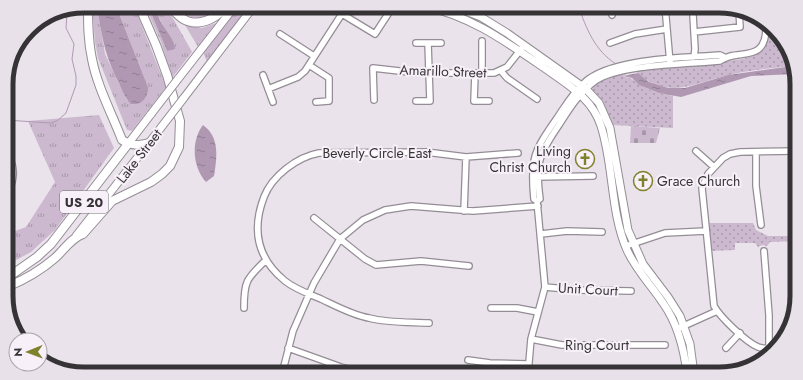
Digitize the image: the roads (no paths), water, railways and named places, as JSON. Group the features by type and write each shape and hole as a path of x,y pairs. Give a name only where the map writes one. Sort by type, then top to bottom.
{"highway":[{"path":"88,13 89,40 97,76 122,140 128,144 142,145 149,143"},
{"path":"76,236 83,234 112,201 152,182 162,174 172,162 178,147 180,121 167,75 142,13"},
{"path":"177,13 181,17 195,23 209,21 220,13"},
{"name":"Lake Street","path":"13,274 37,257 50,244 128,144"},
{"name":"Lake Street","path":"13,284 36,273 55,258 76,236"}],"main road":[{"name":"Lake Street","path":"128,144 230,13"},
{"name":"Lake Street","path":"76,236 249,13"},
{"path":"452,13 483,27 522,48"},
{"path":"470,13 491,22 522,48 599,103 608,122 629,245 639,272 667,308 677,329 683,347 685,367"},
{"path":"629,245 672,302 684,326 690,344 693,367"}],"street":[{"path":"268,89 298,77 309,65 342,14 375,34 388,13"},
{"path":"666,13 670,63"},
{"path":"692,15 694,32 694,58"},
{"path":"694,32 740,27 739,16"},
{"path":"610,43 635,34 667,30"},
{"path":"581,90 602,77 617,72 694,58 720,55 724,57 744,55 759,49 765,39 766,31"},
{"path":"280,34 314,56"},
{"path":"482,41 482,73"},
{"path":"416,43 441,42"},
{"path":"416,101 430,100 428,43"},
{"name":"Amarillo Street","path":"374,100 373,68 429,73 482,73 501,71 512,63 522,48"},
{"path":"468,360 490,363 528,364 531,339 545,287 538,204 540,199 533,162 537,149 581,90 600,71 611,68 629,65 720,61 724,57"},
{"path":"309,65 329,78 329,101 316,102"},
{"path":"501,71 507,78 537,99"},
{"path":"475,73 474,101 488,101"},
{"path":"263,75 273,102"},
{"path":"696,151 714,167"},
{"name":"Beverly Circle East","path":"266,261 258,241 257,230 262,202 273,181 307,156 323,152 426,152 466,157 518,153"},
{"path":"756,152 756,186 761,225"},
{"path":"767,348 760,348 753,345 717,311 712,296 702,188 706,177 714,167 730,154 790,152"},
{"path":"464,211 466,157"},
{"path":"535,177 593,176"},
{"path":"284,367 296,322 309,293 340,239 362,220 385,210 417,206 464,211 538,204"},
{"path":"314,218 365,259 376,265 421,261 469,266"},
{"path":"541,234 566,231 602,232"},
{"path":"629,245 665,233 706,231"},
{"path":"764,251 771,344"},
{"path":"244,308 247,281 250,276 266,261 286,281 353,314 388,322 429,323"},
{"name":"Unit Court","path":"545,287 577,290 631,291"},
{"path":"491,308 517,308 538,312"},
{"path":"677,329 717,311"},
{"path":"726,348 740,333"},
{"name":"Ring Court","path":"531,339 562,345 664,345"},
{"path":"288,348 341,367"}],"water":[{"path":"98,13 119,13 148,87 146,97 141,102 131,104 124,94 110,63 100,27"},
{"path":"151,13 157,13 172,39 175,49 167,51"},
{"path":"788,67 789,74 751,76 681,97 659,93 639,85 632,78 623,76 638,73 649,82 668,88 685,88 728,75"},
{"path":"203,125 212,135 216,148 214,176 206,182 198,169 195,154 196,138"}],"waterway":[{"path":"581,13 588,31 597,46 616,64"},
{"path":"13,120 50,123 57,121 66,113 76,85 76,76 72,59 74,44 66,28 67,15"}],"place":[{"name":"Living Christ Church","path":"585,159"},
{"name":"Grace Church","path":"643,181"}]}
